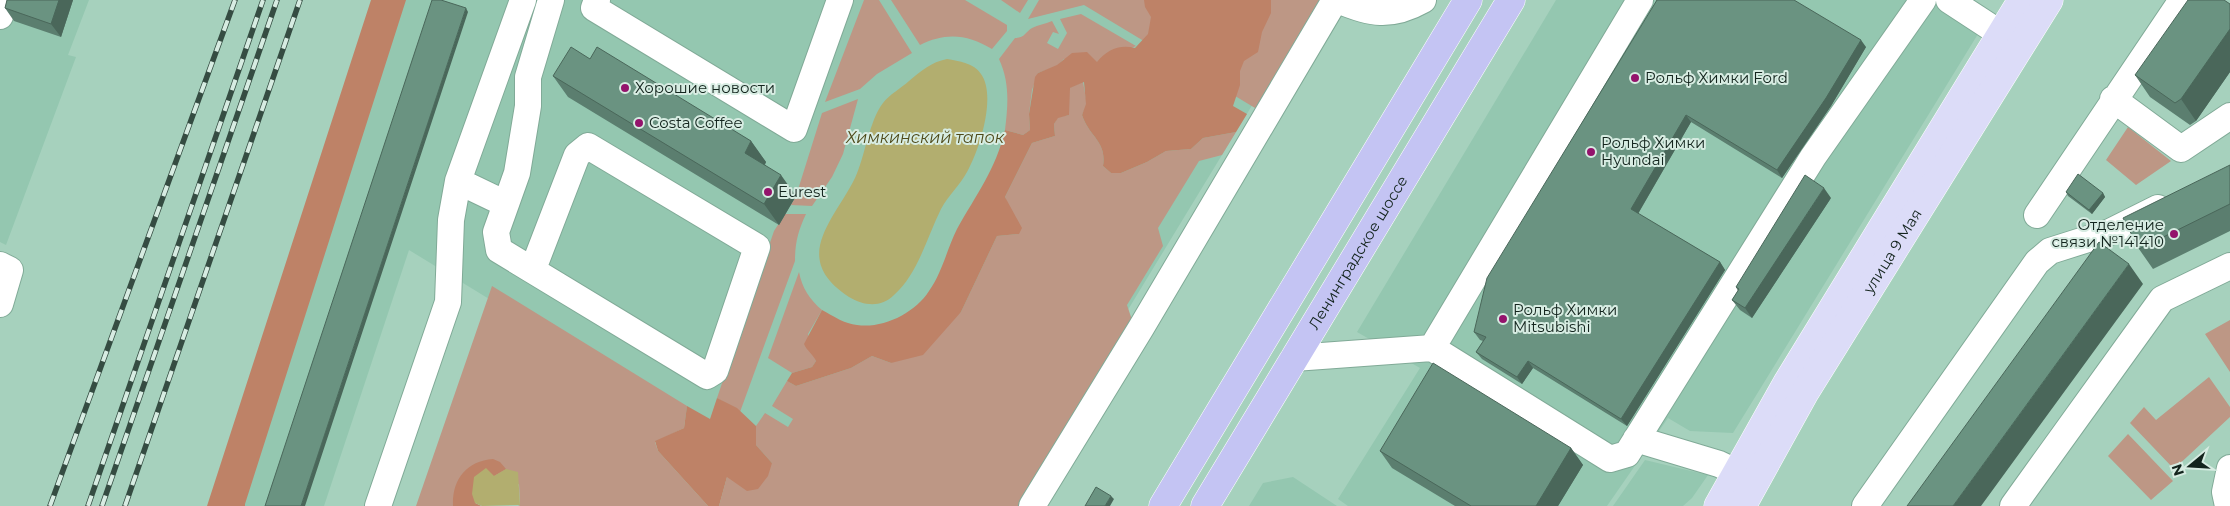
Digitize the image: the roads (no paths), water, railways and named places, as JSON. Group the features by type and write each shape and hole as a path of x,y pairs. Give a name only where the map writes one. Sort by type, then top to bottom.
{"highway":[{"path":"1163,506 1468,0"},
{"name":"Ленинградское шоссе","path":"1205,506 1511,0"}],"main road":[{"name":"улица 9 Мая","path":"1718,506 1792,375 2022,0"},
{"name":"улица 9 Мая","path":"1742,506 1806,392 2048,0"}],"street":[{"path":"0,16 5,0"},
{"path":"378,506 448,302 451,220 458,181 523,0"},
{"path":"533,269 578,155 588,146 757,247 715,371 707,376 499,250 496,232 517,173 528,106 528,77 551,0"},
{"path":"597,0 594,8 794,129 840,0"},
{"path":"1032,506 1141,328 1336,0 1357,9 1386,13 1411,7 1423,0"},
{"path":"1432,348 1640,0"},
{"path":"1294,358 1432,348 1610,459 1627,454 1813,157 1923,0"},
{"path":"1949,0 2001,34"},
{"path":"2037,215 2182,0"},
{"path":"2114,99 2181,149 2230,116"},
{"path":"458,181 506,204"},
{"path":"1865,506 2037,262 2050,251 2110,232 2178,198"},
{"path":"392,506 462,305 465,289 451,220"},
{"path":"0,265 10,270 0,304"},
{"path":"2013,506 2162,300 2230,266"},
{"path":"1636,439 1719,464 1736,472"},
{"path":"2228,506 2225,492 2230,468"}],"water":[{"name":"Химкинский тапок","path":"947,59 966,63 974,67 981,74 985,84 987,109 981,138 972,163 941,209 910,277 889,299 878,304 866,304 849,297 831,282 822,268 819,254 822,239 855,178 874,119 883,103 926,67"},
{"path":"486,468 494,476 506,469 518,472 520,505 482,506 475,503 472,494 474,477"}],"railway":[{"path":"50,506 235,0"},
{"path":"88,506 263,0"},
{"path":"102,506 277,0"},
{"path":"125,506 300,0"}],"place":[{"name":"Рольф Химки Ford","path":"1635,78"},
{"name":"Хорошие новости","path":"625,88"},
{"name":"Costa Coffee","path":"639,123"},
{"name":"Рольф Химки Hyundai","path":"1591,152"},
{"name":"Eurest","path":"768,192"},
{"name":"Отделение связи №141410","path":"2174,234"},
{"name":"Рольф Химки Mitsubishi","path":"1503,319"}]}
